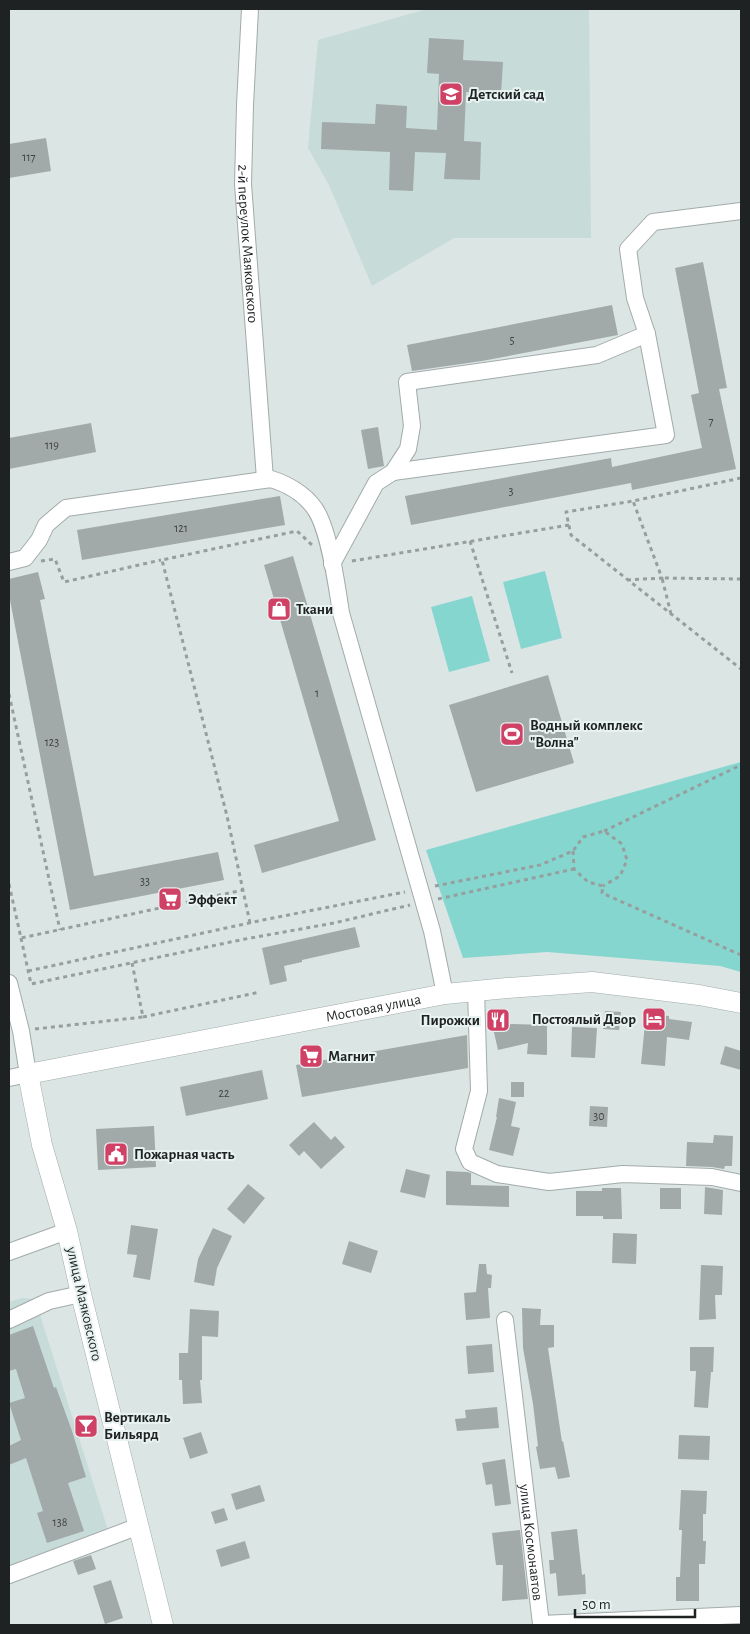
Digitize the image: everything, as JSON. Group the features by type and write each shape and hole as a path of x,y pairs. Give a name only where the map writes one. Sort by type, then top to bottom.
{"main road":[{"name":"Мостовая улица","path":"28,1074 446,994 476,990 592,982 699,995 741,1003"},
{"name":"улица Маяковского","path":"28,1074 42,1145 67,1231 163,1625"}],"street":[{"name":"2-й переулок Маяковского","path":"250,9 243,184 265,479"},
{"path":"393,472 666,435 647,334 635,298 628,249 653,222 741,211"},
{"path":"332,564 376,483 393,472 408,449 412,426 407,382 597,355 647,334"},
{"path":"9,562 25,558 39,540 46,525 66,508 265,479 282,483 307,500 316,510 325,531 341,613 432,931 446,994"},
{"name":"улица Маяковского","path":"9,983 21,1031 28,1074"},
{"path":"476,990 479,1091 464,1149 470,1162 497,1174 549,1182 623,1174 712,1177 741,1183"},
{"name":"Мостовая улица","path":"9,1078 28,1074"},
{"path":"9,1252 67,1231"},
{"path":"9,1320 49,1301 81,1294"},
{"name":"улица Космонавтов","path":"505,1320 542,1624 741,1614"},
{"path":"9,1576 139,1526"}],"path":[{"path":"741,478 633,501 566,512 571,535 741,668"},
{"path":"633,501 662,578 671,615"},
{"path":"37,562 55,559 64,582 297,531 332,564 569,525"},
{"path":"470,541 512,673"},
{"path":"162,560 227,816 250,923"},
{"path":"627,580 662,578 741,579"},
{"path":"9,694 60,930"},
{"path":"9,884 31,984 245,939 334,923 422,896 540,865 573,851 583,838 604,831 741,765"},
{"path":"573,851 574,868 588,882 603,886 620,876 627,860 622,844 604,831"},
{"path":"28,971 250,923 422,896 574,868"},
{"path":"603,886 602,894 741,955"},
{"path":"20,938 243,890"},
{"path":"132,963 143,1016"},
{"path":"21,1031 56,1025 143,1016 260,992"}],"shaded area":[{"name":"Детский сад","path":"427,9 589,9 591,238 454,238 372,286 329,185 308,148 318,40"},
{"path":"545,571 562,638 521,649 503,582"},
{"path":"472,596 490,661 449,672 431,607"},
{"path":"741,762 741,972 720,966 547,952 463,958 426,850"},
{"path":"22,1298 35,1299 108,1530 9,1581 9,1302"}],"building":[{"path":"429,38 464,40 463,60 503,62 501,94 466,92 464,141 481,142 480,180 444,179 446,153 415,152 413,191 389,190 390,152 321,149 322,122 375,124 376,104 407,106 406,128 437,130 439,74 427,73"},
{"path":"46,138 51,171 9,178 9,144"},
{"path":"703,262 727,388 719,389 736,469 632,490 631,483 411,525 405,496 611,458 612,467 702,448 691,395 699,393 675,268"},
{"path":"612,305 618,335 482,361 412,371 407,345"},
{"path":"91,423 96,452 9,469 9,438"},
{"path":"378,427 384,466 368,469 361,430"},
{"path":"280,496 285,525 82,560 77,530"},
{"path":"293,556 376,840 262,873 254,845 339,821 264,565"},
{"path":"38,572 45,599 40,600 94,876 218,852 224,880 70,910 9,595 9,579"},
{"name":"Водный комплекс \"Волна\"","path":"548,675 574,763 476,792 449,705"},
{"path":"355,927 360,947 284,966 287,981 270,985 262,948"},
{"path":"605,1011 621,1012 619,1030 603,1029"},
{"path":"646,1014 669,1016 669,1019 692,1022 689,1040 667,1037 665,1066 641,1064"},
{"path":"512,1024 547,1025 547,1055 527,1054 528,1043 498,1050 493,1028"},
{"path":"572,1027 597,1028 595,1058 571,1057"},
{"path":"467,1035 468,1068 302,1097 296,1065"},
{"path":"725,1046 741,1051 741,1070 720,1064"},
{"path":"262,1070 268,1099 186,1116 180,1087"},
{"path":"511,1082 524,1082 524,1097 511,1097"},
{"path":"499,1098 516,1102 511,1126 520,1128 513,1156 489,1150 497,1117"},
{"path":"590,1106 608,1107 607,1127 589,1126"},
{"path":"314,1122 331,1140 335,1136 345,1147 321,1169 304,1151 299,1156 289,1145"},
{"path":"154,1126 156,1167 98,1170 96,1129"},
{"path":"714,1135 733,1136 732,1166 725,1166 724,1169 686,1166 687,1142 713,1143"},
{"path":"406,1169 430,1175 425,1198 400,1192"},
{"path":"446,1171 471,1173 471,1185 509,1186 509,1207 446,1205"},
{"path":"248,1184 265,1198 244,1224 227,1209"},
{"path":"705,1187 723,1190 722,1215 704,1214"},
{"path":"602,1188 621,1188 622,1219 603,1219 603,1216 576,1216 576,1191 602,1191"},
{"path":"660,1188 681,1188 681,1209 660,1209"},
{"path":"131,1225 158,1229 150,1280 133,1277 137,1255 127,1254"},
{"path":"213,1228 232,1236 217,1268 214,1286 194,1282 198,1259"},
{"path":"613,1233 637,1234 636,1264 612,1263"},
{"path":"349,1241 378,1251 371,1273 342,1264"},
{"path":"479,1264 486,1264 487,1274 492,1275 491,1288 488,1288 490,1318 466,1320 464,1293 476,1292"},
{"path":"701,1265 723,1266 722,1295 715,1295 716,1319 699,1320"},
{"path":"522,1308 541,1309 540,1325 554,1325 554,1347 548,1348 562,1442 570,1477 558,1479 555,1467 540,1469 536,1447 538,1446 533,1404 523,1348"},
{"path":"190,1309 219,1311 218,1337 202,1336 202,1380 200,1380 202,1403 183,1404 182,1380 179,1380 179,1353 188,1353"},
{"path":"33,1326 54,1388 56,1387 72,1431 86,1477 68,1483 84,1531 47,1543 37,1513 43,1511 26,1458 9,1465 9,1446 21,1440 9,1403 25,1398 16,1369 9,1371 9,1335"},
{"path":"492,1344 494,1372 468,1374 466,1346"},
{"path":"690,1347 714,1347 708,1408 694,1407 696,1371 690,1371"},
{"path":"497,1407 499,1428 457,1431 455,1419 466,1418 465,1410"},
{"path":"201,1432 208,1453 190,1459 183,1438"},
{"path":"679,1435 710,1436 709,1460 678,1459"},
{"path":"505,1459 511,1504 495,1506 492,1484 486,1485 482,1463"},
{"path":"260,1485 265,1501 236,1510 231,1494"},
{"path":"681,1490 707,1491 706,1514 703,1514 703,1541 706,1541 705,1564 699,1564 699,1601 676,1601 676,1577 680,1577 682,1530 679,1530"},
{"path":"224,1508 228,1520 215,1524 211,1512"},
{"path":"577,1529 582,1575 585,1574 586,1594 558,1596 556,1573 550,1574 549,1560 554,1560 551,1532"},
{"path":"520,1530 528,1599 502,1601 503,1565 496,1565 492,1533"},
{"path":"245,1541 250,1558 221,1567 216,1550"},
{"path":"91,1555 96,1569 78,1575 73,1561"},
{"path":"111,1580 123,1618 105,1624 93,1586"}],"place":[{"name":"Детский сад","path":"451,94"},
{"name":"Ткани","path":"279,609"},
{"name":"Водный комплекс \"Волна\"","path":"512,734"},
{"name":"Эффект","path":"170,899"},
{"name":"Постоялый Двор","path":"654,1019"},
{"name":"Пирожки","path":"498,1020"},
{"name":"Магнит","path":"311,1056"},
{"name":"Пожарная часть","path":"116,1154"},
{"name":"Вертикаль Бильярд","path":"86,1426"}]}
